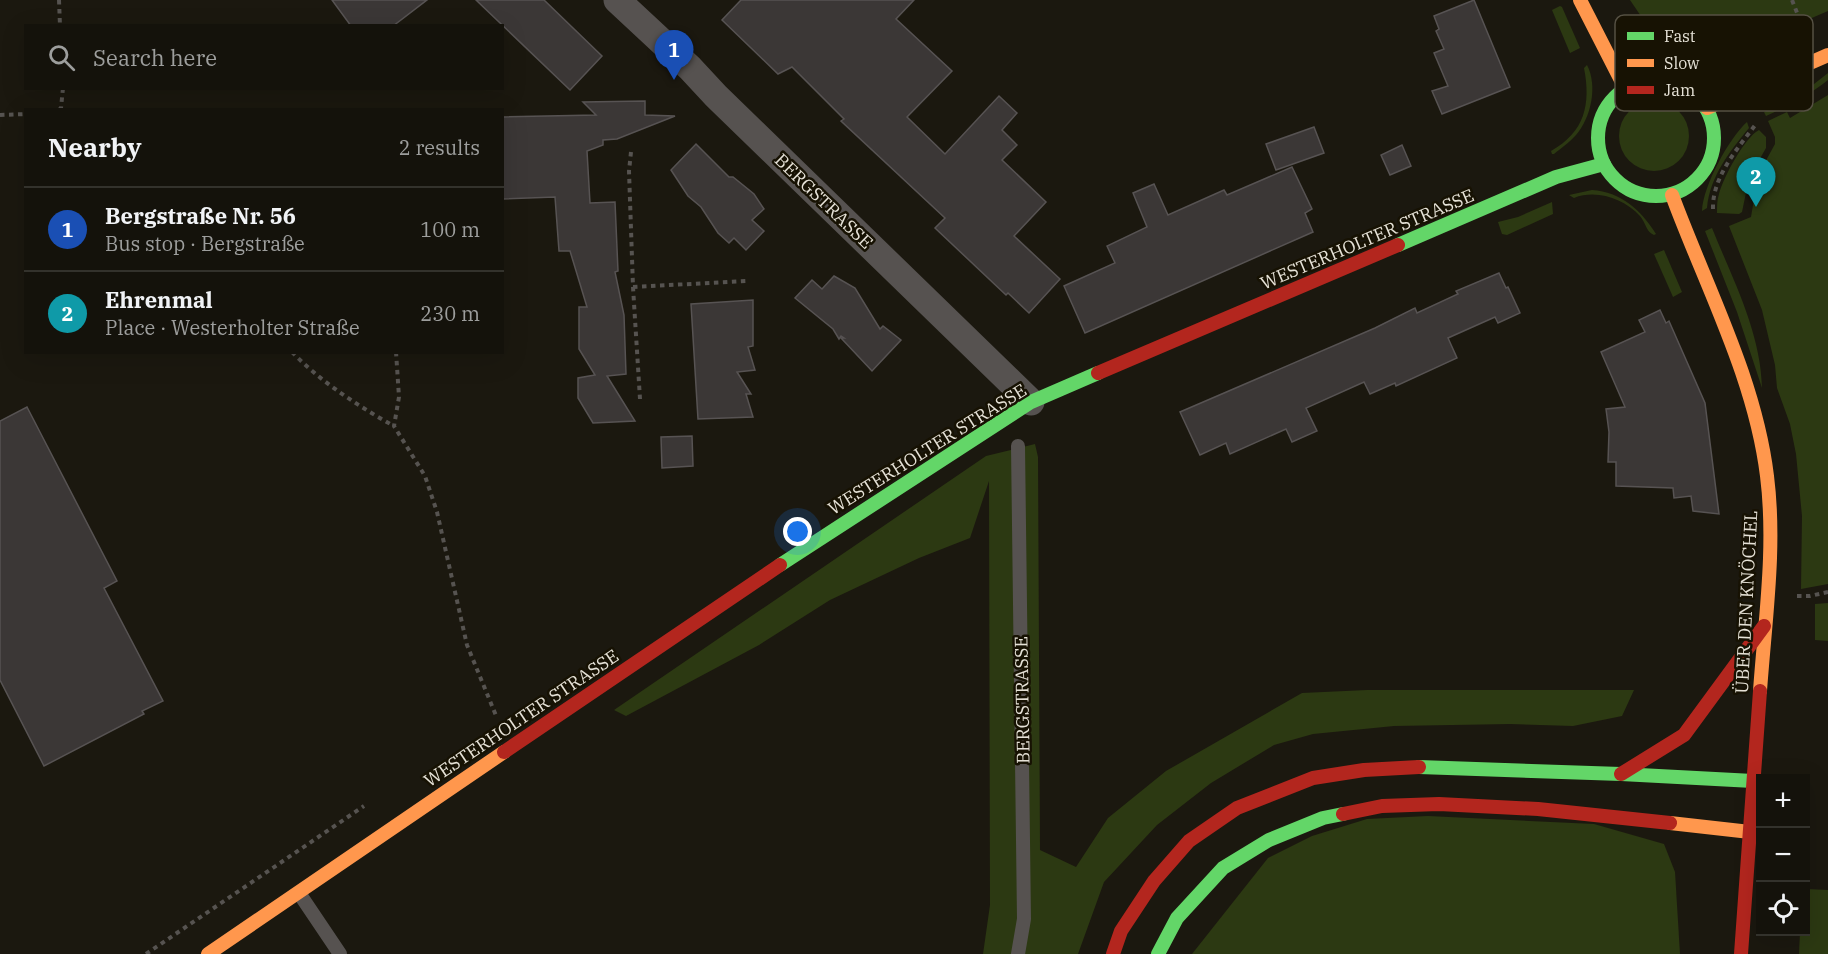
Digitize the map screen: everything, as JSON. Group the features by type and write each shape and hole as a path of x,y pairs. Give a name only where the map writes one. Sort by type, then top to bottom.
{"street":[{"name":"BERGSTRASSE","path":"617,0 1031,402"},
{"path":"1580,0 1615,68"},
{"path":"1813,62 1828,55"},
{"path":"1615,96 1600,122 1599,148 1604,164 1613,177 1625,188 1640,195 1656,197 1672,195 1690,185 1705,170 1713,150 1713,128 1708,111"},
{"name":"WESTERHOLTER STRASSE","path":"208,954 858,513 1031,402 1556,177 1604,164"},
{"name":"ÜBER DEN KNÖCHEL","path":"1672,195 1737,358 1754,412 1767,468 1771,536 1741,954"},
{"path":"1621,774 1684,735 1764,626"},
{"path":"1113,954 1121,931 1154,881 1190,841 1238,808 1313,778 1364,770 1425,767 1753,780"},
{"path":"1158,954 1177,918 1223,868 1269,840 1323,818 1382,806 1439,804 1538,809 1750,832"}],"lane":[{"name":"BERGSTRASSE","path":"1018,446 1024,919 1018,954"},
{"path":"298,893 340,954"}],"path":[{"path":"59,0 60,24"},
{"path":"1792,0 1798,15"},
{"path":"62,108 63,90"},
{"path":"0,115 24,114"},
{"path":"1713,213 1715,190 1721,177 1740,145 1757,123"},
{"path":"631,152 629,171 633,287 640,399"},
{"path":"633,287 746,281"},
{"path":"294,354 307,368 364,409 394,426 426,476 437,512 467,645 493,711 513,745"},
{"path":"394,426 399,397 396,354"}],"green space":[{"path":"1630,0 1828,0 1828,11 1813,17 1813,15 1640,15"},
{"path":"1560,6 1580,48 1570,53 1552,10"},
{"path":"1587,65 1592,82 1592,92 1586,120 1573,138 1552,154 1551,151 1571,135 1583,116 1587,93 1584,68"},
{"path":"1828,73 1828,80 1813,91 1813,85"},
{"path":"1828,95 1828,584 1801,589 1802,516 1796,454 1790,424 1777,388 1775,365 1762,310 1729,226 1751,217 1758,175 1775,144 1775,137 1768,121 1787,112 1790,118 1802,111 1813,111 1813,104"},
{"path":"1629,111 1679,111 1688,129 1688,143 1683,155 1679,161 1661,170 1647,170 1635,165 1629,161 1620,143 1620,129"},
{"path":"1766,111 1776,111 1766,116 1764,112"},
{"path":"1747,122 1749,128 1722,165 1712,185 1707,208 1702,211 1707,189 1718,163"},
{"path":"1759,130 1766,137 1766,148 1749,178 1742,212 1739,214 1717,213 1718,196 1730,169 1741,149"},
{"path":"1592,190 1621,198 1644,217 1656,234 1649,232 1634,210 1618,200 1601,195 1583,195 1574,198 1569,195"},
{"path":"1552,202 1553,214 1507,235 1502,234 1498,222 1518,217"},
{"path":"1712,228 1751,326 1757,346 1762,388 1737,312 1705,231"},
{"path":"1664,250 1682,292 1673,297 1654,254"},
{"path":"1035,444 1038,457 1040,850 1076,867 1108,818 1166,771 1302,693 1367,690 1634,690 1622,716 1573,726 1510,724 1394,726 1313,734 1274,745 1211,783 1157,825 1104,882 1078,954 983,954 990,905 989,481 970,538 919,558 830,600 759,645 626,716 614,710 986,456"},
{"path":"1828,603 1828,641 1815,640 1815,604"},
{"path":"1428,816 1594,824 1664,844 1675,872 1680,954 1192,954 1268,858 1312,836 1367,819"},
{"path":"1810,889 1828,890 1828,954 1799,954 1800,936 1810,936"}],"building":[{"path":"332,0 427,0 396,24 350,24"},
{"path":"476,0 544,0 602,56 570,90 504,27 504,24 501,24"},
{"path":"741,0 914,0 896,19 952,71 907,117 945,154 999,96 1017,113 1002,130 1017,145 1002,160 1046,202 1014,236 1060,279 1029,313 1008,293 1006,295 935,228 945,218 841,121 844,119 792,67 778,74 722,20"},
{"path":"1474,0 1510,87 1442,114 1432,91 1448,86 1434,53 1444,49 1436,31 1439,29 1434,16"},
{"path":"645,101 645,115 675,116 617,139 603,140 603,145 587,151 590,203 615,202 618,271 615,272 624,315 626,374 607,376 635,421 593,423 578,398 578,378 595,375 579,349 579,307 587,307 570,251 559,251 555,197 504,199 504,117 596,115 583,102"},
{"path":"1314,127 1324,153 1276,170 1266,144"},
{"path":"696,144 729,177 733,177 754,194 764,209 752,220 764,231 746,250 734,238 729,243 718,233 701,207 688,196 671,170"},
{"path":"1402,145 1411,166 1390,175 1381,155"},
{"path":"1292,167 1312,209 1305,213 1313,232 1085,333 1064,286 1115,263 1107,246 1147,227 1133,193 1154,184 1168,215 1224,190 1227,195"},
{"path":"1499,273 1520,313 1498,323 1495,317 1448,338 1457,358 1396,386 1395,383 1370,394 1364,382 1306,408 1317,431 1292,442 1286,429 1230,454 1226,443 1200,455 1180,412 1375,328 1415,308 1417,313 1458,294 1456,291"},
{"path":"834,276 855,288 880,329 883,326 901,340 872,371 841,338 844,338 841,336 839,339 833,329 795,298 812,280 822,289"},
{"path":"753,300 753,346 748,347 755,370 737,372 751,394 746,394 753,417 698,419 691,304"},
{"path":"1660,310 1666,323 1669,321 1705,403 1719,514 1693,511 1691,496 1674,498 1673,488 1616,486 1616,462 1608,462 1609,432 1606,409 1625,407 1601,352 1645,332 1639,320"},
{"path":"27,407 117,581 104,588 163,701 142,711 144,714 44,766 0,680 0,421"},
{"path":"692,436 693,466 662,468 661,437"}],"traffic: fast":[{"path":"1615,97 1602,116 1599,127 1599,149 1602,160 1615,179 1634,192 1645,195 1667,195 1688,186 1697,179 1710,160 1714,138"},
{"path":"1707,111 1714,138"},
{"path":"1398,245 1556,177 1604,164"},
{"path":"780,565 1031,402 1098,373"},
{"path":"1419,767 1753,781"},
{"path":"1158,954 1177,918 1223,868 1269,840 1323,818 1343,814"}],"traffic: slow":[{"path":"1580,0 1615,68"},
{"path":"1813,62 1828,55"},
{"path":"1672,195 1741,368 1761,440 1767,476 1770,557 1760,691"},
{"path":"208,954 504,752"},
{"path":"1670,823 1750,832"}],"traffic: jam":[{"path":"1098,373 1398,245"},
{"path":"504,752 780,565"},
{"path":"1621,774 1684,735 1764,626"},
{"path":"1741,954 1760,691"},
{"path":"1113,954 1121,931 1154,881 1189,841 1237,808 1313,778 1364,770 1419,767"},
{"path":"1343,814 1382,806 1439,804 1538,809 1670,823"}],"place":[{"name":"Bergstraße Nr. 56","path":"674,80"},
{"name":"Ehrenmal","path":"1756,207"}]}
